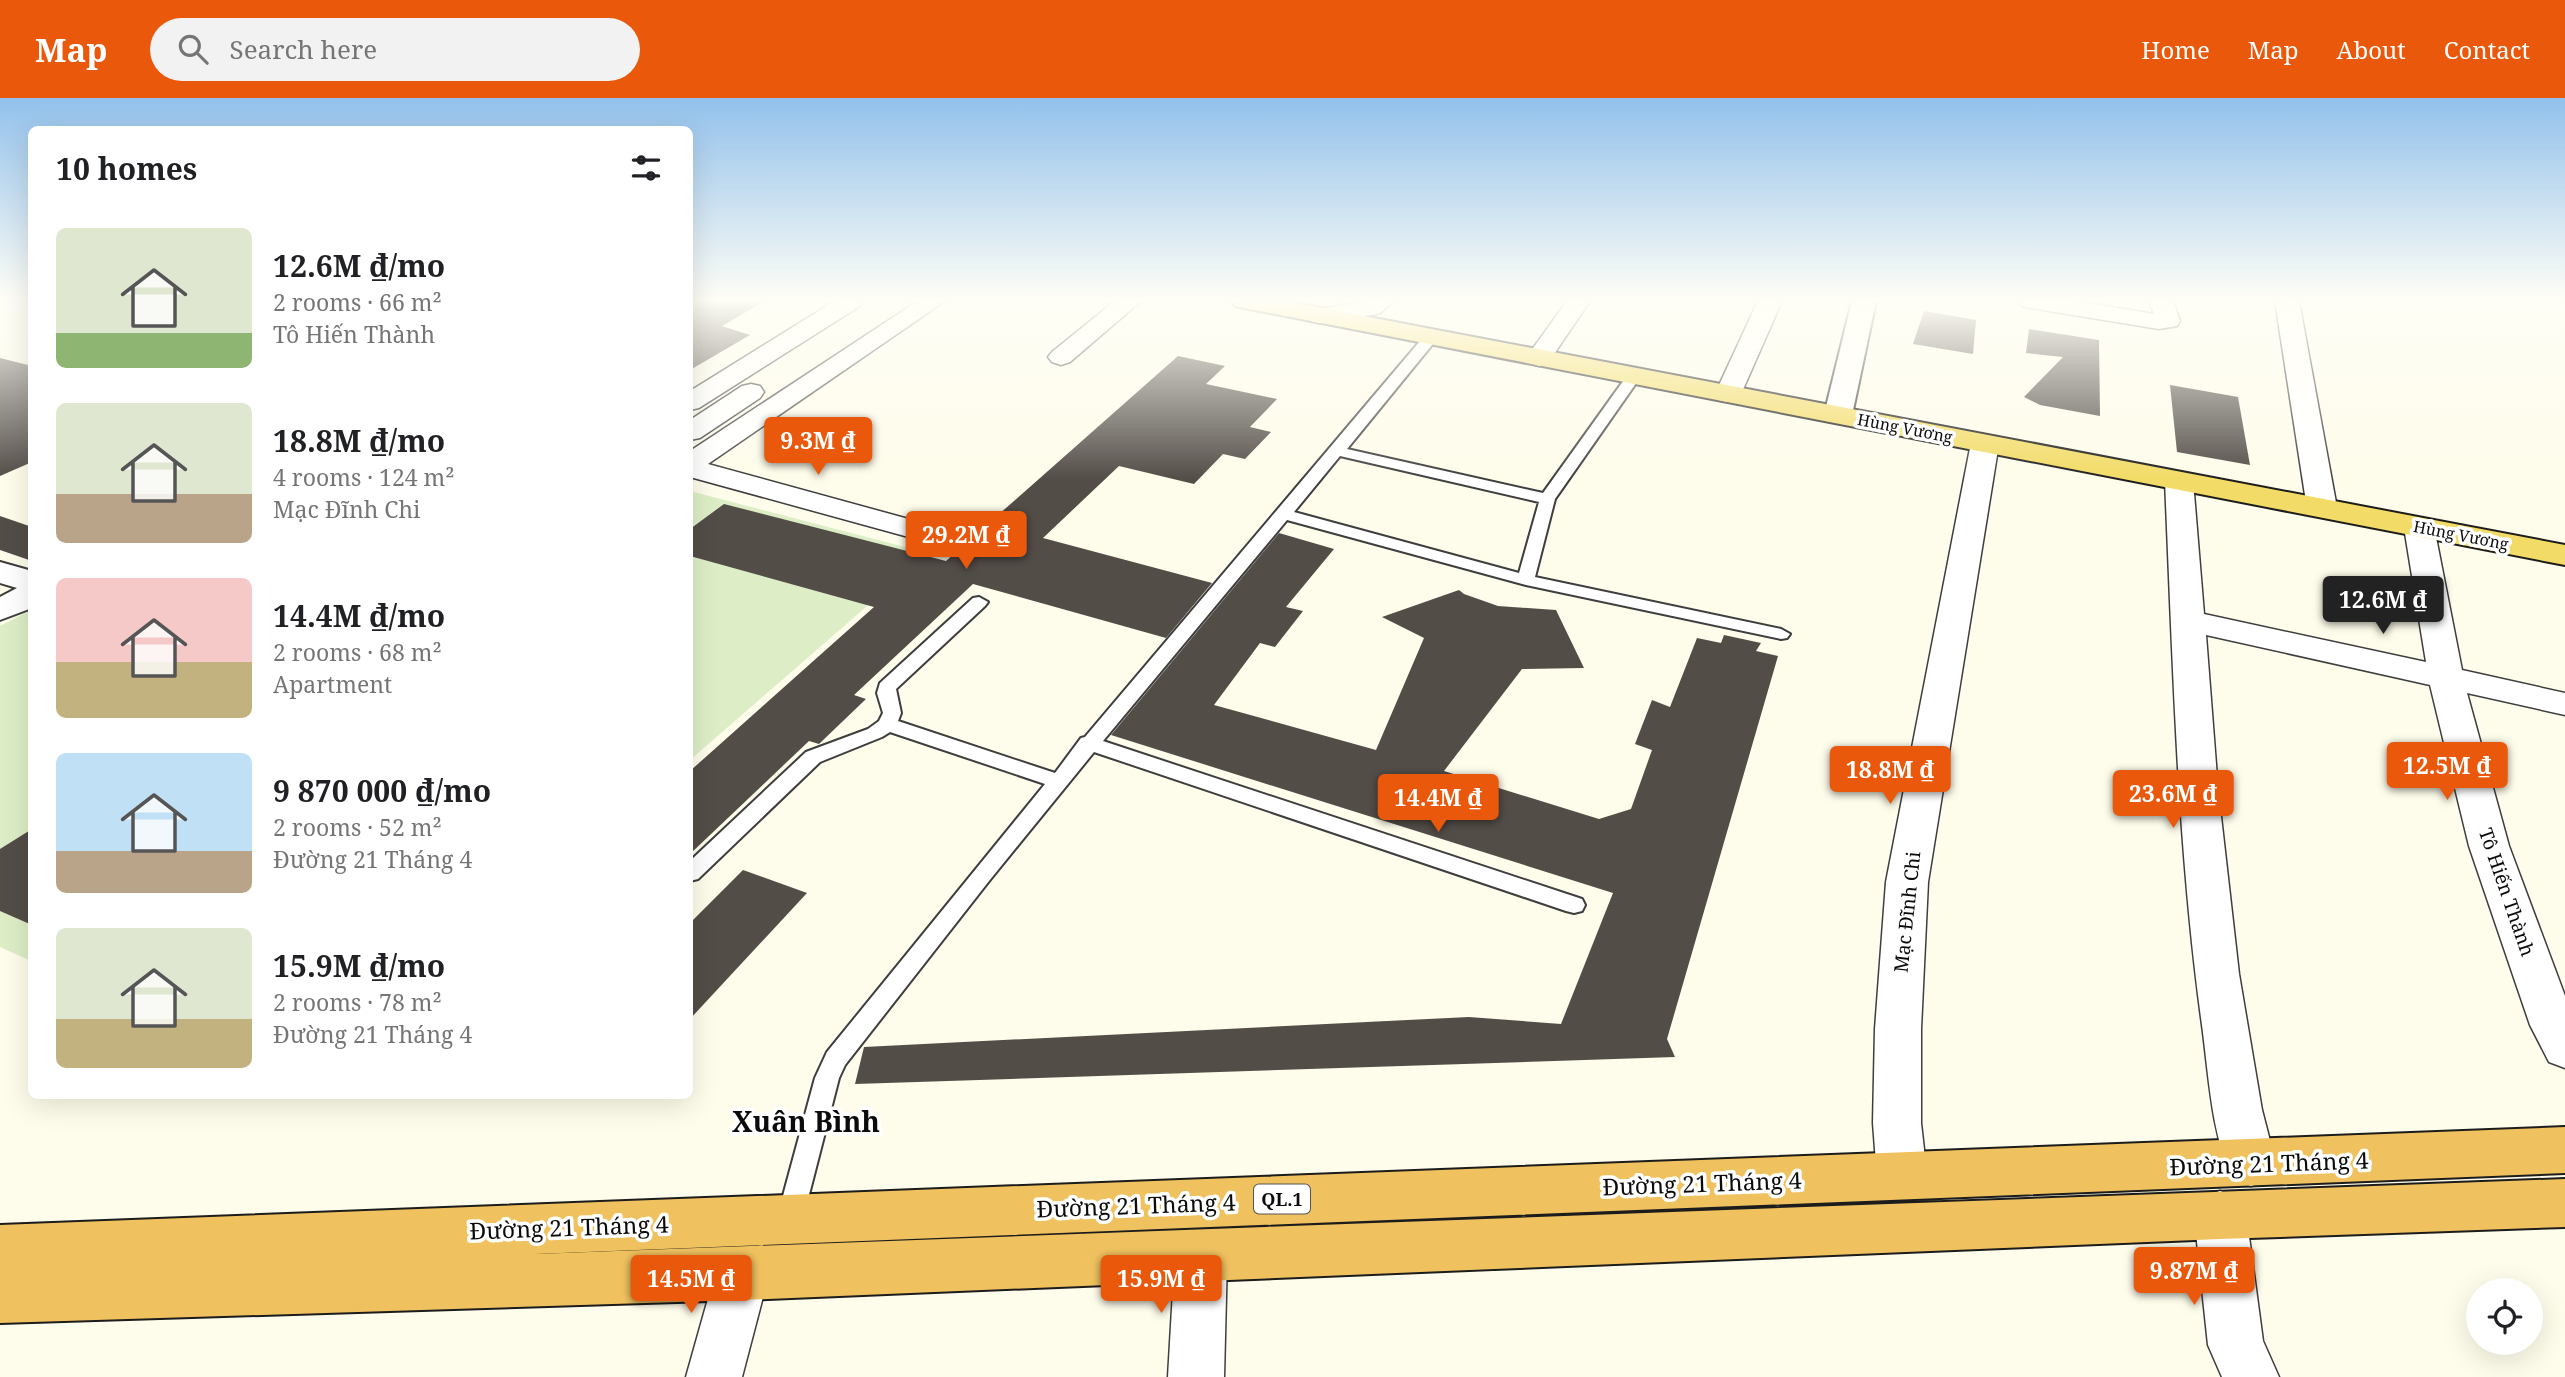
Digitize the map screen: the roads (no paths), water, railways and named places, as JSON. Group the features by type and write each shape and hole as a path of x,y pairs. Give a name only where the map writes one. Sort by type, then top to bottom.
{"highway":[{"name":"Đường 21 Tháng 4","path":"0,1251 2565,1150"},
{"path":"0,1296 742,1274 2220,1214 2565,1203"}],"main road":[{"name":"Hùng Vương","path":"1553,361 2565,555"}],"street":[{"path":"693,399 755,361"},
{"path":"693,430 799,361"},
{"path":"693,464 846,361"},
{"path":"1728,394 1743,361"},
{"path":"1839,415 1851,361"},
{"path":"2297,361 2322,508"},
{"name":"Mạc Đĩnh Chi","path":"1902,1176 1898,1123 1898,1029 1907,882 1985,443"},
{"path":"693,467 934,534"},
{"path":"2179,481 2199,790 2217,974 2238,1110 2252,1164"},
{"name":"Tô Hiến Thành","path":"2419,527 2446,679 2489,846 2553,1025 2565,1049"},
{"path":"0,572 28,581"},
{"path":"0,610 28,596"},
{"path":"2190,621 2565,705"},
{"path":"2220,1214 2236,1345 2251,1377"},
{"path":"1196,1377 1200,1256"},
{"path":"714,1377 742,1274"}],"lane":[{"path":"790,1218 827,1078 836,1059 1088,743 1338,451 1412,361"},
{"path":"1526,580 1547,499 1634,376"},
{"path":"1338,451 1547,499"},
{"path":"1282,514 1526,580 1781,634"},
{"path":"693,870 813,757 875,733 887,724 892,713 886,694 887,687 979,602"},
{"path":"887,724 1057,781"},
{"path":"1088,743 1574,905"}],"district":[{"name":"Xuân Bình","path":"806,1121"}]}
